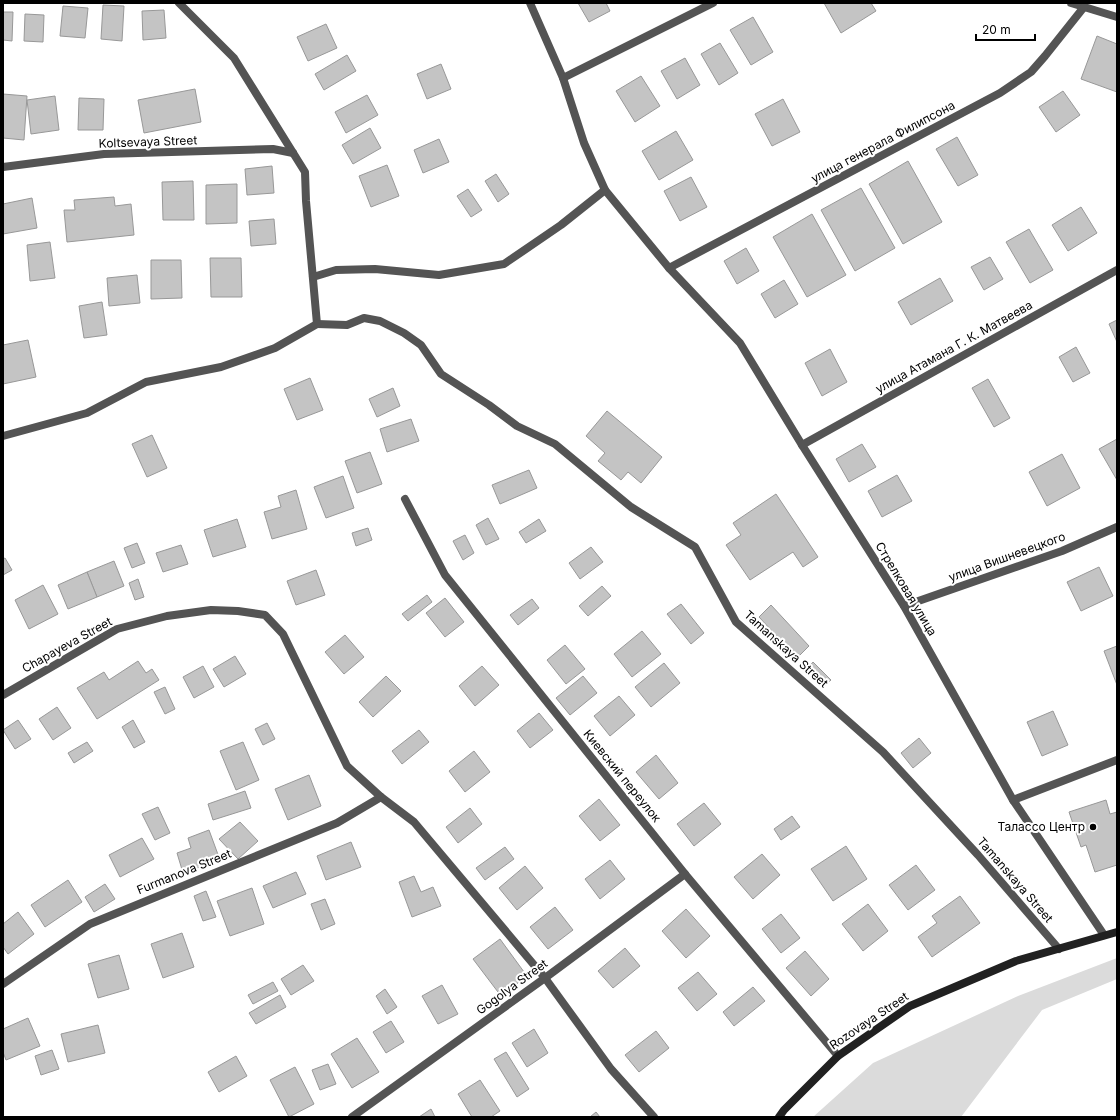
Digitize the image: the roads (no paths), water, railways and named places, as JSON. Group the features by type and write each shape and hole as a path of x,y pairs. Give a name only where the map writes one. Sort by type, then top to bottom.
{"main road":[{"name":"Rozovaya Street","path":"779,1117 784,1110 838,1056 910,1006 1016,960 1117,932"}],"street":[{"path":"3,436 87,413 146,382 221,367 276,348 317,324 306,201 305,172 234,58 179,3"},
{"name":"Стрелковая улица","path":"530,3 563,78 584,143 605,190 669,268 740,343 802,445 904,606 1013,800 1104,935"},
{"path":"563,78 713,3"},
{"path":"1071,3 1117,17"},
{"name":"улица генерала Филипсона","path":"669,268 1000,93 1031,72 1084,7"},
{"name":"Koltsevaya Street","path":"3,167 104,154 273,149 293,153"},
{"path":"312,277 336,270 375,268 439,275 504,264 561,225 605,190"},
{"name":"улица Атамана Г. К. Матвеева","path":"802,445 1117,270"},
{"name":"Tamanskaya Street","path":"317,324 347,326 364,318 380,321 404,333 421,345 441,374 489,405 517,426 555,444 631,507 695,547 736,622 883,752 978,855 1059,949"},
{"name":"Киевский переулок","path":"405,499 445,575 684,874 838,1056"},
{"name":"улица Вишневецкого","path":"904,606 1062,551 1117,527"},
{"name":"Chapayeva Street","path":"3,695 117,629 167,616 211,610 238,611 265,615 283,634 347,766 382,797"},
{"path":"1013,800 1117,760"},
{"path":"382,797 414,822 545,978 611,1069 654,1117"},
{"name":"Furmanova Street","path":"3,984 90,924 337,823 382,797"},
{"name":"Gogolya Street","path":"352,1117 545,978 684,874"}],"place":[{"name":"Талассо Центр","path":"1093,827"}]}
